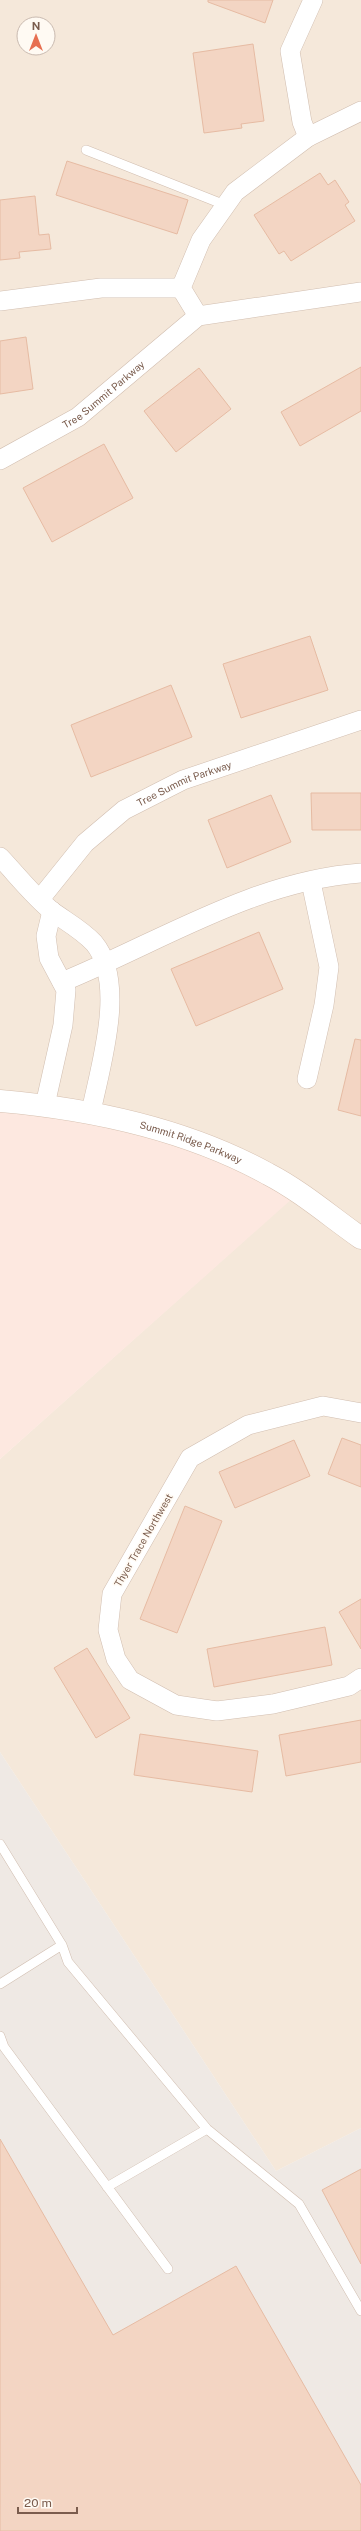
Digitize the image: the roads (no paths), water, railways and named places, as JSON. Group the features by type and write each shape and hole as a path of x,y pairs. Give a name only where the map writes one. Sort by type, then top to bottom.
{"street":[{"path":"308,137 302,122 290,51 313,0"},
{"path":"181,288 201,240 234,192 308,137 361,111"},
{"path":"0,301 101,288 181,288"},
{"path":"181,288 198,316 361,292"},
{"name":"Tree Summit Parkway","path":"0,460 78,417 198,316"},
{"name":"Tree Summit Parkway","path":"45,1105 63,1025 66,990 49,958 46,936 46,905 85,843 124,810 183,780 361,720"},
{"path":"0,857 46,905 73,924 95,944 104,965 110,986 108,1029 91,1112"},
{"path":"62,982 104,965 230,905 311,882 361,873"},
{"path":"307,1079 324,1004 329,967 311,882"},
{"name":"Summit Ridge Parkway","path":"0,1101 45,1105 91,1112 188,1137 269,1174 361,1238"},
{"name":"Thyer Trace Northwest","path":"361,1413 323,1406 248,1425 190,1458 112,1594 108,1630 116,1659 130,1680 176,1705 218,1712 273,1704 349,1686 361,1678"}],"lane":[{"path":"86,150 225,205"},
{"path":"0,1844 62,1946 68,1962 207,2129 299,2204 361,2311"},
{"path":"0,1984 62,1946"},
{"path":"0,2036 4,2047 168,2269"},
{"path":"107,2187 207,2129"}]}
